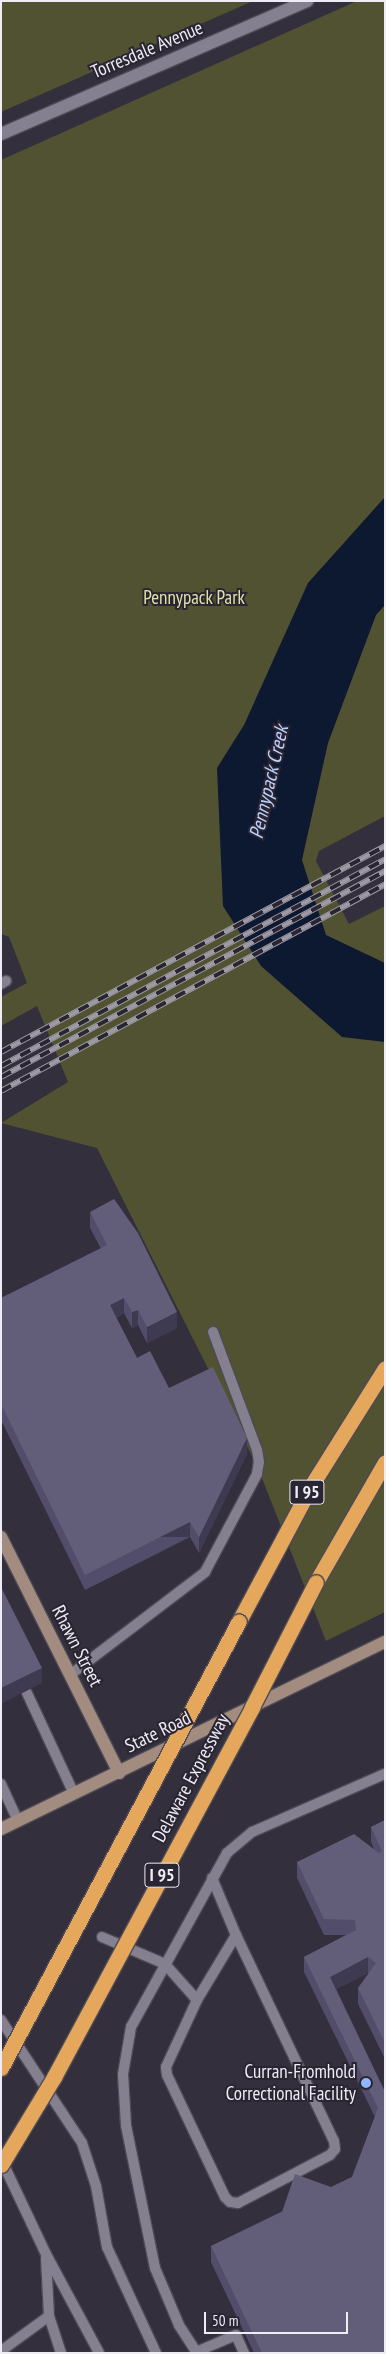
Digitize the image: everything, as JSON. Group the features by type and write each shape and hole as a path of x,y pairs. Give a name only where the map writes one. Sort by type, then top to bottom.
{"highway":[{"name":"Delaware Expressway","path":"1,2068 311,1486 385,1368"},
{"name":"Delaware Expressway","path":"1,2165 64,2059 247,1716 316,1582 385,1462"}],"main road":[{"name":"Rhawn Street","path":"1,1537 118,1773"},
{"name":"State Road","path":"1,1829 385,1642"}],"street":[{"name":"Torresdale Avenue","path":"1,134 307,1"}],"lane":[{"path":"70,1675 205,1572 257,1474 257,1450 213,1332"},
{"path":"27,1693 74,1794"},
{"path":"244,2353 236,2335 196,2352 179,2325 156,2268 126,2125 123,2074 131,2027 227,1853 252,1832 385,1774"},
{"path":"1,1784 18,1821"},
{"path":"212,1878 236,1935 334,2141 335,2148 330,2155 238,2203 230,2202 225,2197 167,2075 168,2059 197,2000 236,1935"},
{"path":"102,1937 165,1964 197,2000"},
{"path":"1,2020 82,2143 96,2186 107,2247 156,2353"},
{"path":"1,2159 46,2254 99,2353"},
{"path":"46,2254 49,2316 61,2353"},
{"path":"1,2351 49,2316"}],"green space":[{"path":"1,1 253,1 1,112"},
{"name":"Pennypack Park","path":"357,1 385,1 385,816 319,851 316,861 349,924 385,906 385,1612 326,1641 258,1468 97,1148 1,1123 68,1082 37,1006 1,1026 1,997 27,983 9,937 1,934 1,160"}],"water":[{"name":"Pennypack Creek","path":"385,497 385,605 376,615 328,743 302,860 326,935 385,963 385,1042 342,1037 261,966 223,906 217,768 244,725 308,583"}],"building":[{"path":"114,1199 138,1233 177,1312 147,1327 138,1310 132,1312 124,1298 110,1305 137,1358 150,1351 169,1388 213,1367 247,1438 199,1537 190,1522 85,1575 1,1404 1,1298 107,1245 90,1212"},
{"path":"1,1587 42,1668 1,1688"},
{"name":"Curran-Fromhold Correctional Facility","path":"385,1820 385,2043 358,1988 376,1963 368,1957 330,1977 385,2092 385,2353 262,2353 211,2246 282,2212 295,2174 331,2187 352,2177 378,2108 304,1957 356,1930 355,1920 324,1919 297,1862 354,1834 379,1853 382,1851 371,1827"}],"railway":[{"path":"1,1052 385,846"},
{"path":"1,1066 385,859"},
{"path":"1,1077 385,871"},
{"path":"1,1091 385,884"}],"place":[{"name":"Curran-Fromhold Correctional Facility","path":"366,2083"}]}
